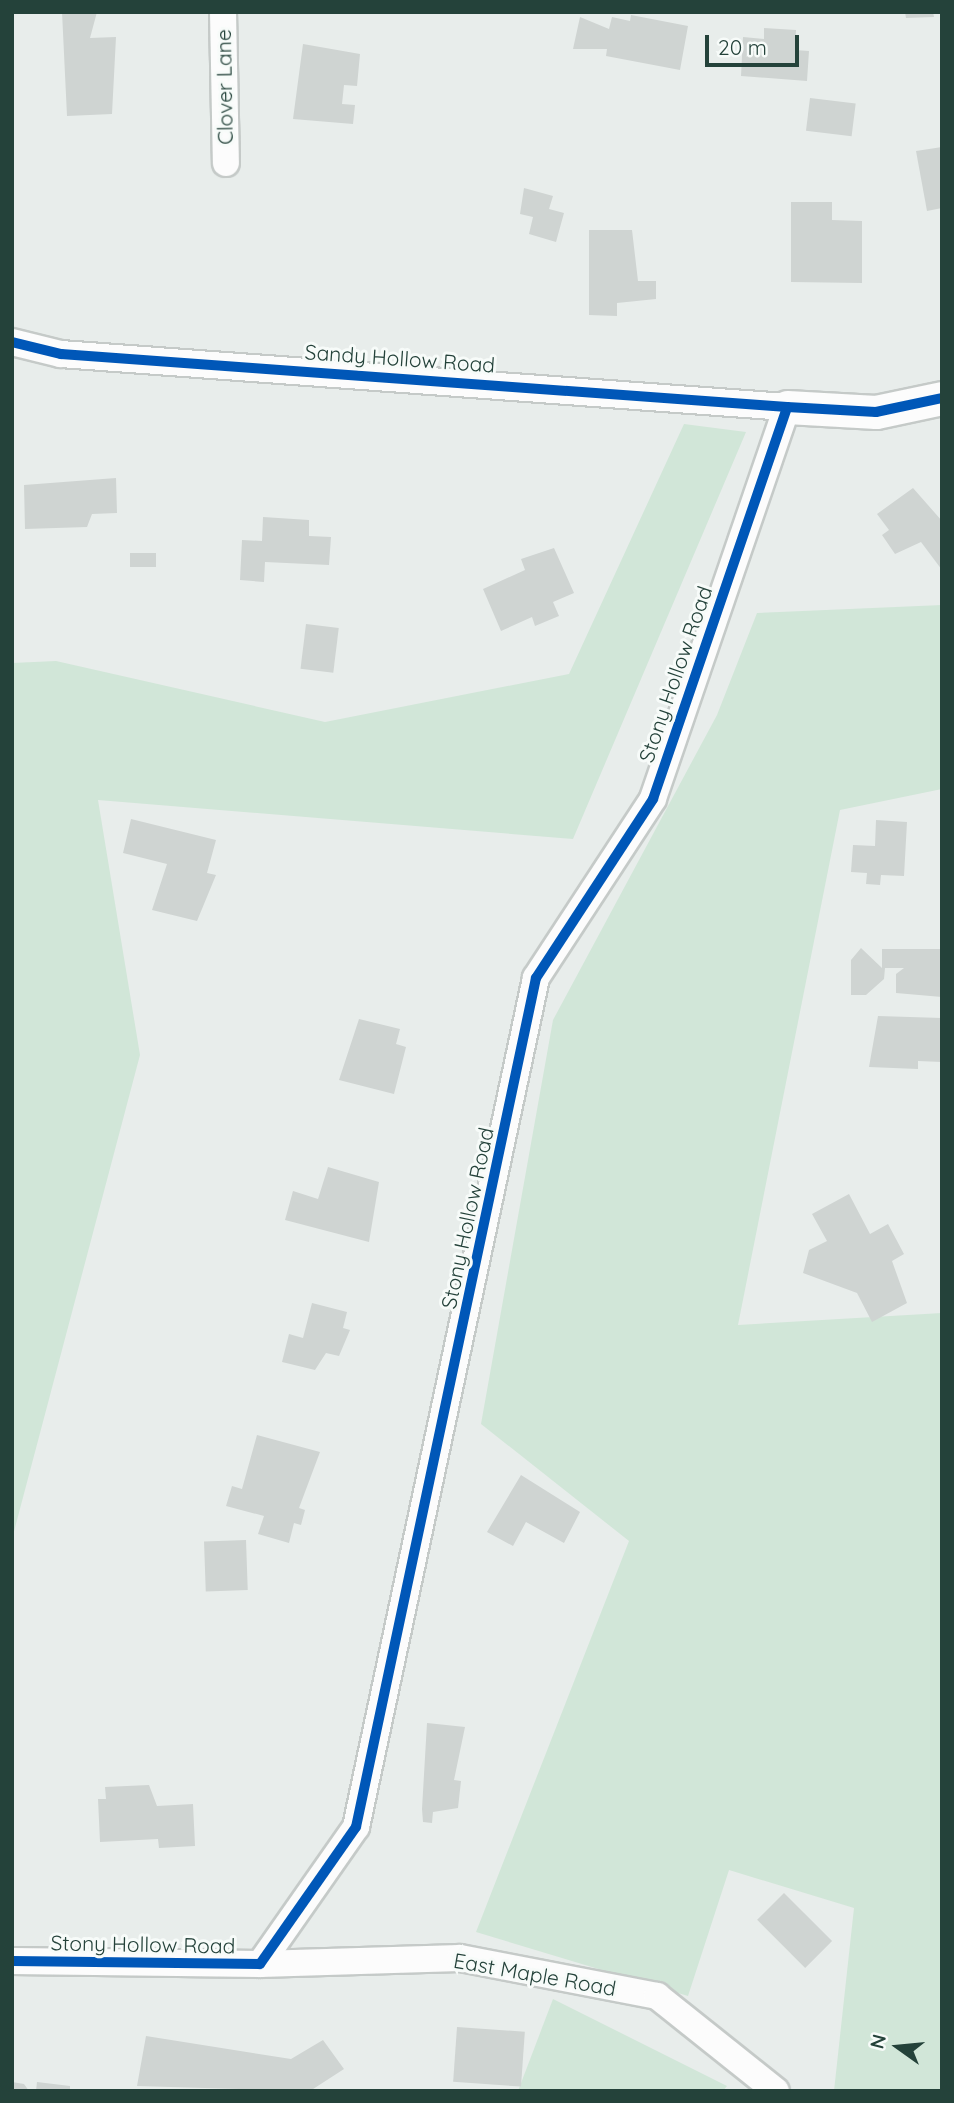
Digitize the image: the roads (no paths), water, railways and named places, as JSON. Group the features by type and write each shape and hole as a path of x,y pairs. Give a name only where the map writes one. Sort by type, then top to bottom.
{"street":[{"name":"Clover Lane","path":"223,12 226,163"},
{"name":"Sandy Hollow Road","path":"12,342 61,354 787,407"},
{"path":"787,407 876,412 942,398"},
{"name":"Stony Hollow Road","path":"12,1961 260,1964 356,1827 536,978 653,799 787,407"},
{"name":"East Maple Road","path":"260,1964 460,1958 657,1996 776,2091"}]}
